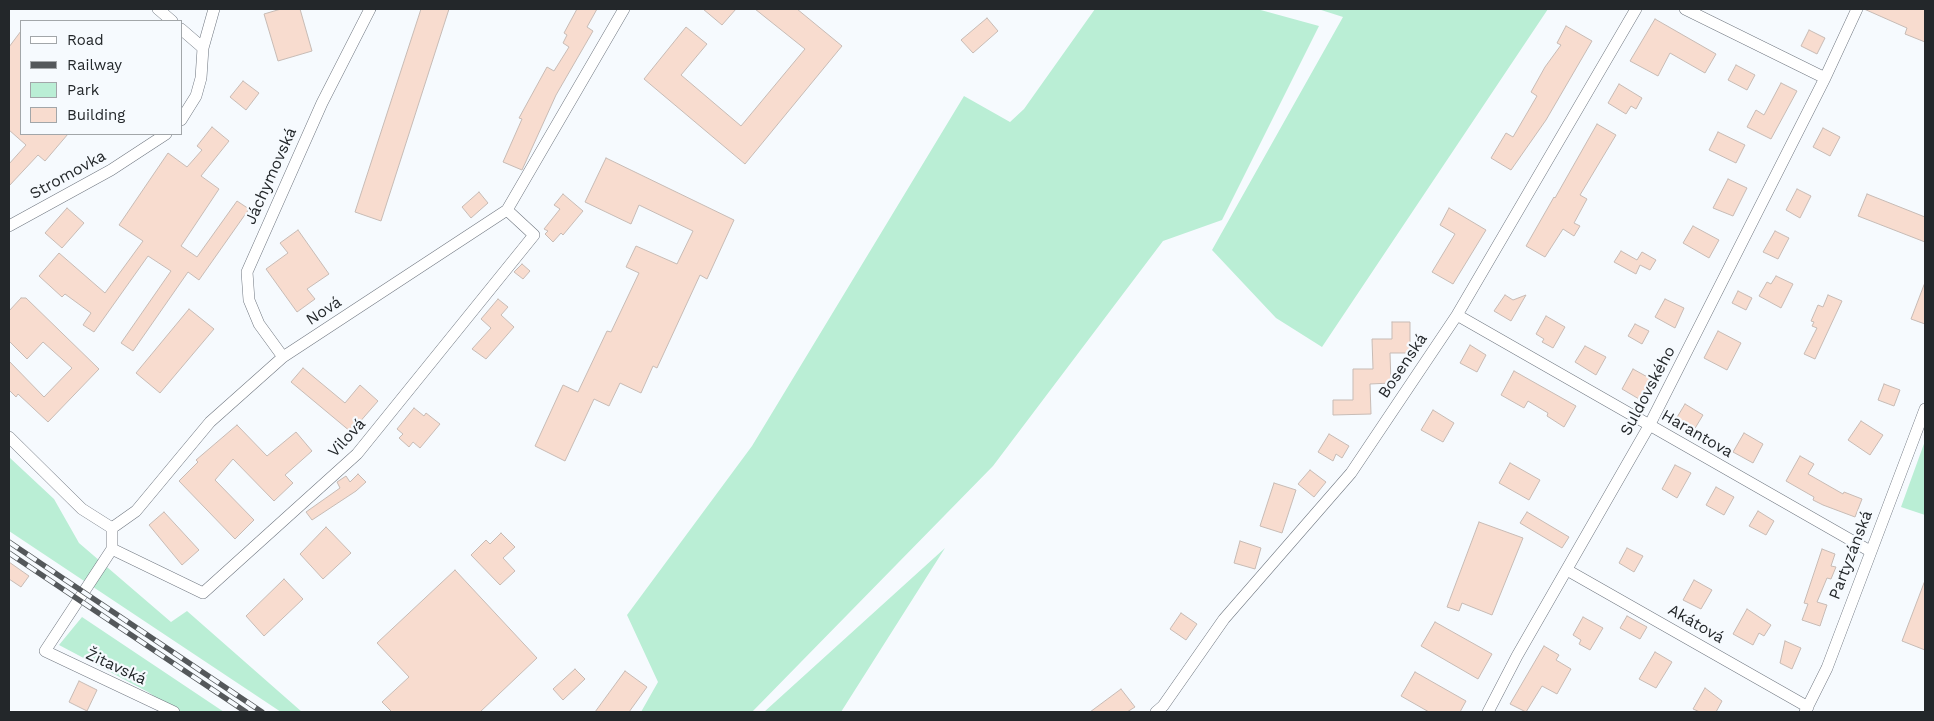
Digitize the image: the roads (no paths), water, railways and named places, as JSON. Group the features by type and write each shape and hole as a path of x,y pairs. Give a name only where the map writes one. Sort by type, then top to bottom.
{"street":[{"path":"158,9 171,20"},
{"path":"182,118 196,96 201,78 203,48 214,9"},
{"name":"Jáchymovská","path":"283,357 259,324 249,300 247,272 322,103 370,9"},
{"name":"Nová","path":"112,528 136,511 210,422 283,357 507,210 624,9"},
{"name":"Bosenská","path":"1164,710 1224,619 1351,473 1457,315 1636,9"},
{"path":"1685,9 1826,78"},
{"name":"Suldovského","path":"1488,712 1517,656 1649,426 1826,78 1858,9"},
{"path":"182,31 203,48"},
{"name":"Stromovka","path":"9,226 111,170 164,135"},
{"name":"Vilová","path":"112,549 203,593 357,454 534,235 507,210"},
{"name":"Harantova","path":"1457,315 1870,551"},
{"name":"Partyzánská","path":"1806,710 1827,668 1925,409"},
{"path":"9,437 82,509 112,528 112,549"},
{"name":"Žitavská","path":"112,549 45,651 174,712"},
{"name":"Akátová","path":"1568,570 1806,710"}],"railway":[{"path":"9,542 262,712"},
{"path":"9,553 246,712"}]}
